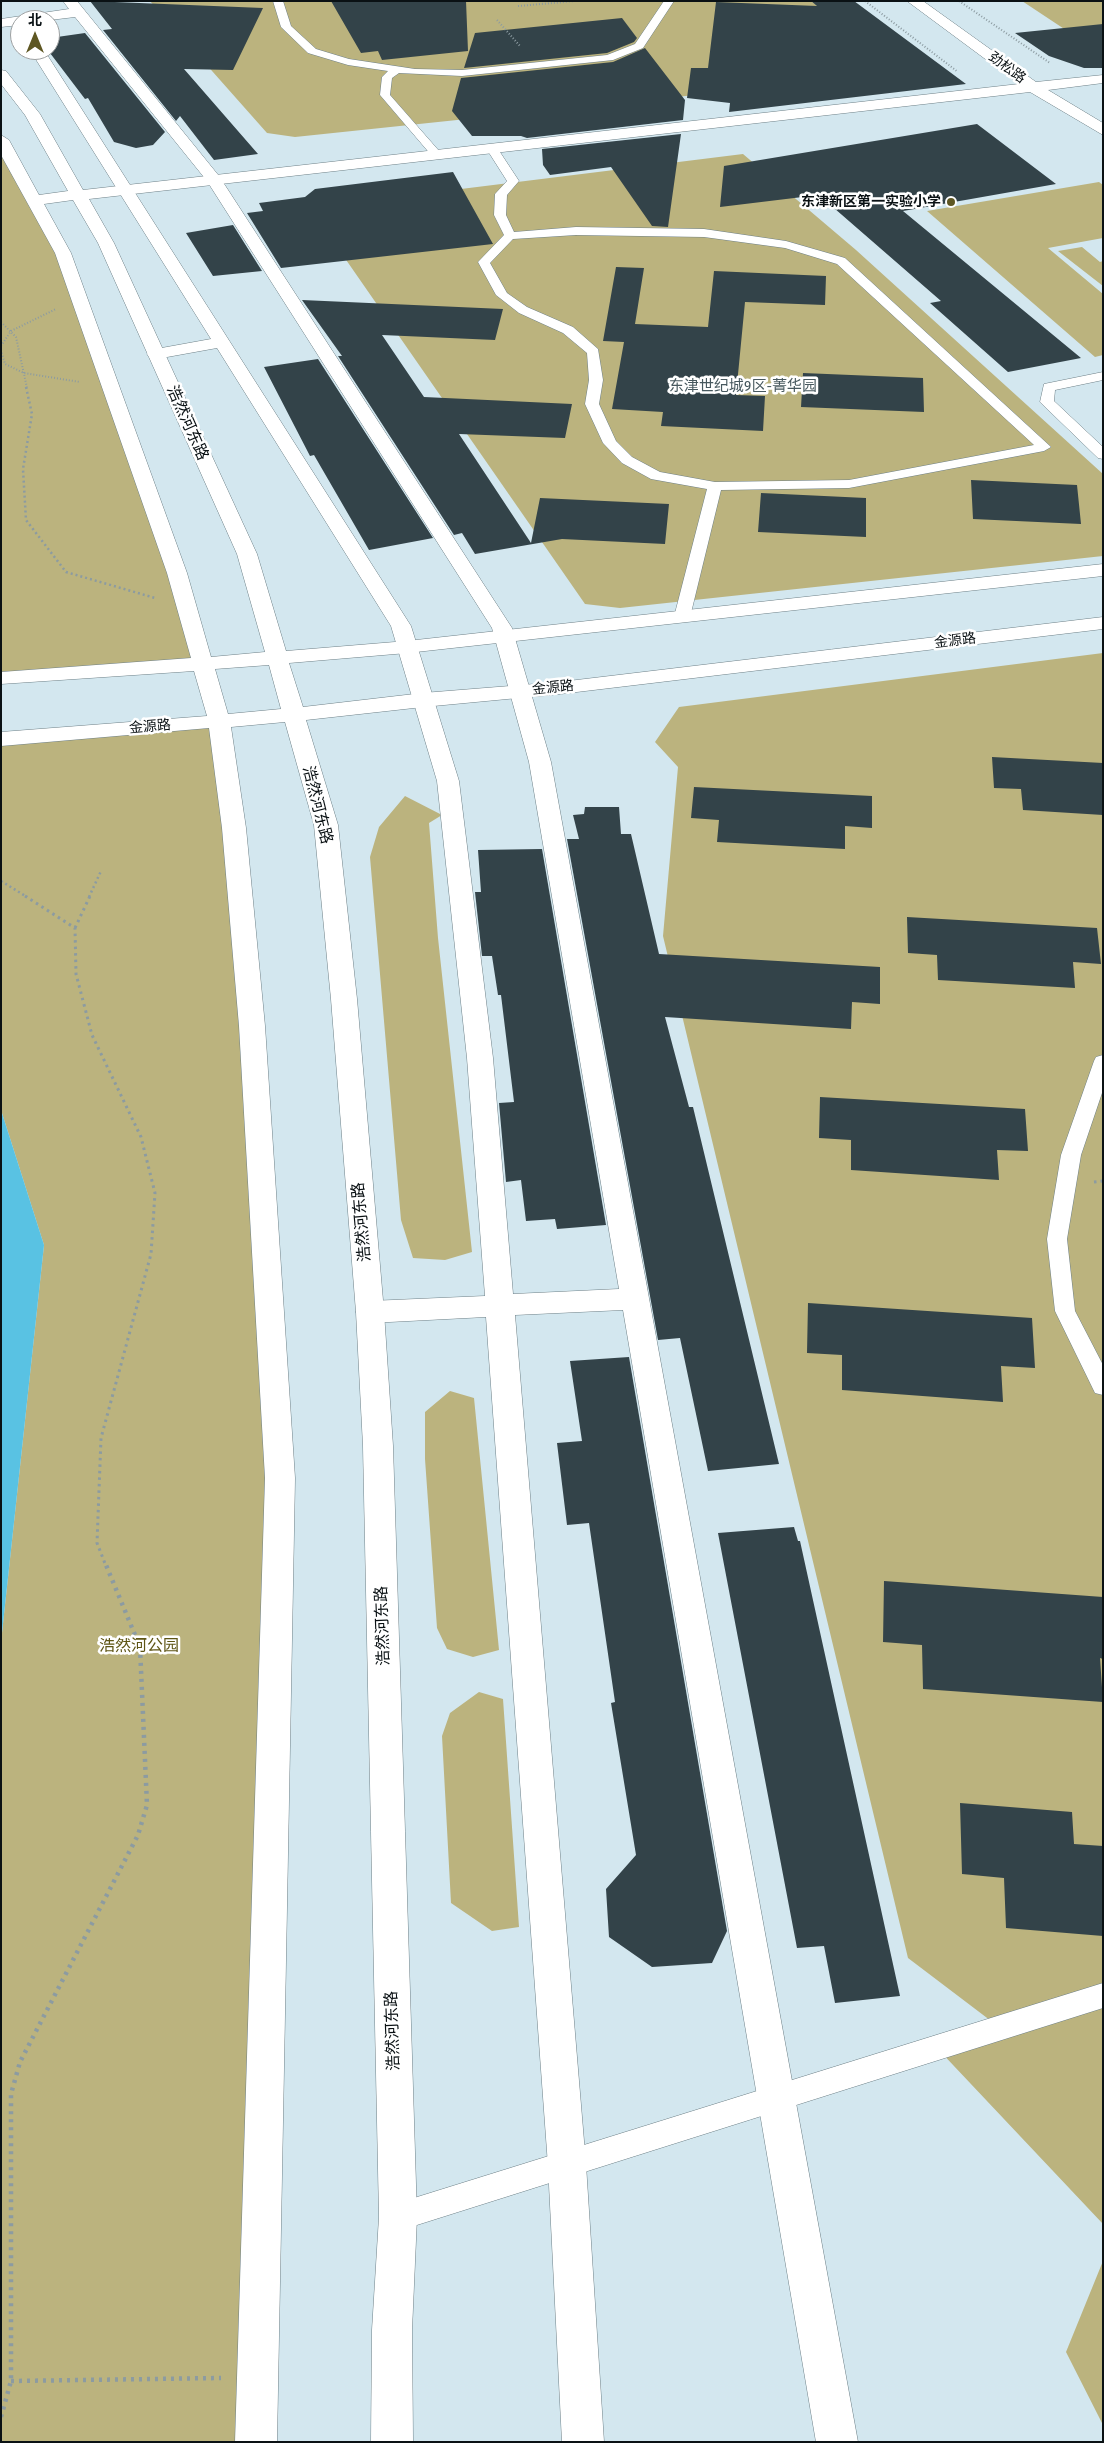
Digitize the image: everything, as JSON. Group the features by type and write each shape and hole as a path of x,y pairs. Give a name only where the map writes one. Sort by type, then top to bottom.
{"street":[{"name":"劲松路","path":"914,1 1033,87 1103,130"},
{"path":"60,11 74,7 212,179 502,628 505,637 540,762 837,2442"},
{"path":"7,8 10,12"},
{"path":"43,60 401,626 448,781 480,1058 567,2165 582,2442"},
{"name":"浩然河东路","path":"1,74 32,114 106,243 247,554 326,825 344,999 370,1312 378,1446 398,2217 392,2330 392,2442"},
{"path":"34,200 1103,79"},
{"path":"1,140 63,253 187,607 219,721 234,828 252,1026 280,1478 256,2442"},
{"path":"156,354 222,342"},
{"path":"1,678 407,647 1103,570"},
{"name":"金源路","path":"1,738 293,715 423,700 520,692 1103,623"},
{"path":"370,1312 635,1299"}],"lane":[{"path":"278,1 286,27 312,51 348,62 415,72 462,73 609,58 639,46 669,1"},
{"path":"397,69 387,77 385,95 436,154"},
{"path":"492,148 513,180 501,194 500,215 510,236"},
{"path":"576,231 704,233 786,245 841,261 1044,447 849,484 715,486 656,476 627,460 610,443 592,404 596,380 593,352 568,330 523,310 502,295 484,262 510,236 576,231"},
{"path":"1103,376 1049,387 1047,402 1103,455"},
{"path":"682,617 715,486"},
{"path":"1103,1061 1071,1155 1057,1239 1065,1311 1103,1387"},
{"path":"398,2217 1103,1995"}],"path":[{"path":"518,6 576,1"},
{"path":"865,1 985,92"},
{"path":"959,1 1078,82"},
{"path":"497,20 537,65"},
{"path":"1,346 10,331 79,298"},
{"path":"1,322 16,337 32,414 23,469 26,520 66,572 187,607"},
{"path":"1,350 6,364 24,372 111,386"},
{"path":"1,2417 12,2382 11,2094 20,2062 138,1835 147,1804 140,1647 97,1543 101,1438 151,1254 155,1193 141,1136 92,1035 76,974 75,928 101,871"},
{"path":"1,881 75,928"},
{"path":"12,2382 258,2377"}],"green space":[{"path":"150,1 811,1 896,65 886,75 295,137 267,133"},
{"path":"1022,1 1103,1 1103,52 1099,52"},
{"path":"1,140 63,253 203,664 1,678"},
{"path":"743,154 856,250 1103,474 1103,556 620,608 585,604 317,218 332,205"},
{"path":"1099,182 1103,185 1103,238 1048,248 1103,294 1103,355 1095,357 927,211"},
{"path":"1082,247 1100,262 1103,261 1103,286 1058,251"},
{"path":"1103,653 1103,2224 937,2048 999,2027 908,1958 663,936 678,767 655,742 679,707"},
{"name":"浩然河公园","path":"219,721 276,1413 256,2442 1,2442 1,1642 44,1245 1,1110 1,739"},
{"path":"405,796 442,815 429,823 438,938 472,1252 445,1260 413,1258 401,1220 370,857 379,827"},
{"path":"450,1391 474,1398 499,1650 473,1657 447,1649 437,1628 425,1459 425,1412"},
{"path":"479,1692 503,1699 519,1927 492,1931 451,1903 442,1736 450,1713"},
{"path":"1103,2261 1103,2425 1066,2352"}],"water":[{"path":"1,1110 44,1245 1,1642"}],"building":[{"path":"90,1 263,8 233,70 184,69 258,154 214,160 180,116 176,121 103,30 112,29"},
{"path":"331,1 466,1 468,51 382,60 378,51 361,53"},
{"path":"811,1 854,1 966,84 729,112 730,103 687,98 691,68 708,68 716,2 817,6"},
{"path":"622,18 637,38 634,42 607,53 464,68 475,33"},
{"path":"1103,24 1103,68 1084,68 1049,56 1015,33"},
{"path":"85,33 165,132 153,145 136,148 114,142 88,98 85,99 55,60 60,60 60,37"},
{"path":"645,48 685,100 683,120 527,138 521,136 472,136 452,111 461,78 613,62"},
{"path":"977,124 1056,184 903,211 1081,358 1008,372 930,303 941,301 819,195 720,207 724,166"},
{"path":"681,134 668,227 652,226 611,167 550,175 543,165 542,149"},
{"path":"453,172 493,244 281,268 247,213 263,211 259,203 305,197 315,189"},
{"path":"233,225 262,271 213,276 186,233"},
{"path":"616,267 644,268 635,324 708,327 714,271 826,276 825,305 745,302 736,395 765,396 763,431 661,426 663,412 612,409 624,342 603,341"},
{"path":"302,300 503,309 495,340 382,335 424,397 572,404 565,438 459,434 531,543 540,498 669,504 665,544 562,539 475,554 462,533 454,535 338,356 342,356"},
{"path":"318,359 433,538 369,550 314,455 310,456 264,367"},
{"path":"803,373 923,378 924,412 801,407"},
{"path":"971,480 1077,485 1081,524 973,519"},
{"path":"761,493 866,498 866,537 758,532"},
{"path":"992,757 1103,763 1103,815 1023,810 1021,789 994,788"},
{"path":"694,787 872,796 872,828 845,826 845,849 717,842 719,820 691,818"},
{"path":"585,807 619,807 621,834 631,834 659,954 880,967 880,1004 852,1002 851,1029 665,1017 689,1107 693,1107 779,1464 708,1471 680,1338 658,1340 567,839 579,839 573,815 584,814"},
{"path":"542,849 606,1225 557,1229 555,1219 526,1221 521,1180 506,1182 499,1103 514,1102 501,995 498,995 492,956 482,956 475,892 481,892 478,850"},
{"path":"907,917 1097,928 1101,964 1073,962 1075,988 938,980 937,955 908,953"},
{"path":"820,1097 1025,1109 1028,1151 997,1150 999,1180 851,1170 851,1140 819,1138"},
{"path":"808,1303 1032,1318 1035,1368 1001,1366 1003,1402 842,1390 842,1355 807,1353"},
{"path":"629,1357 727,1931 712,1963 652,1967 609,1937 606,1889 636,1855 611,1703 615,1702 589,1523 567,1525 557,1443 582,1441 570,1361"},
{"path":"794,1527 798,1541 800,1541 900,1996 835,2003 824,1946 797,1948 718,1533"},
{"path":"884,1581 1103,1597 1103,1659 1100,1658 1103,1702 923,1689 922,1645 883,1642"},
{"path":"960,1803 1072,1812 1074,1844 1103,1846 1103,1936 1006,1928 1004,1878 962,1874"}],"place":[{"name":"东津新区第一实验小学","path":"951,202"}],"district":[{"name":"东津世纪城9区-菁华园","path":"743,387"}]}
